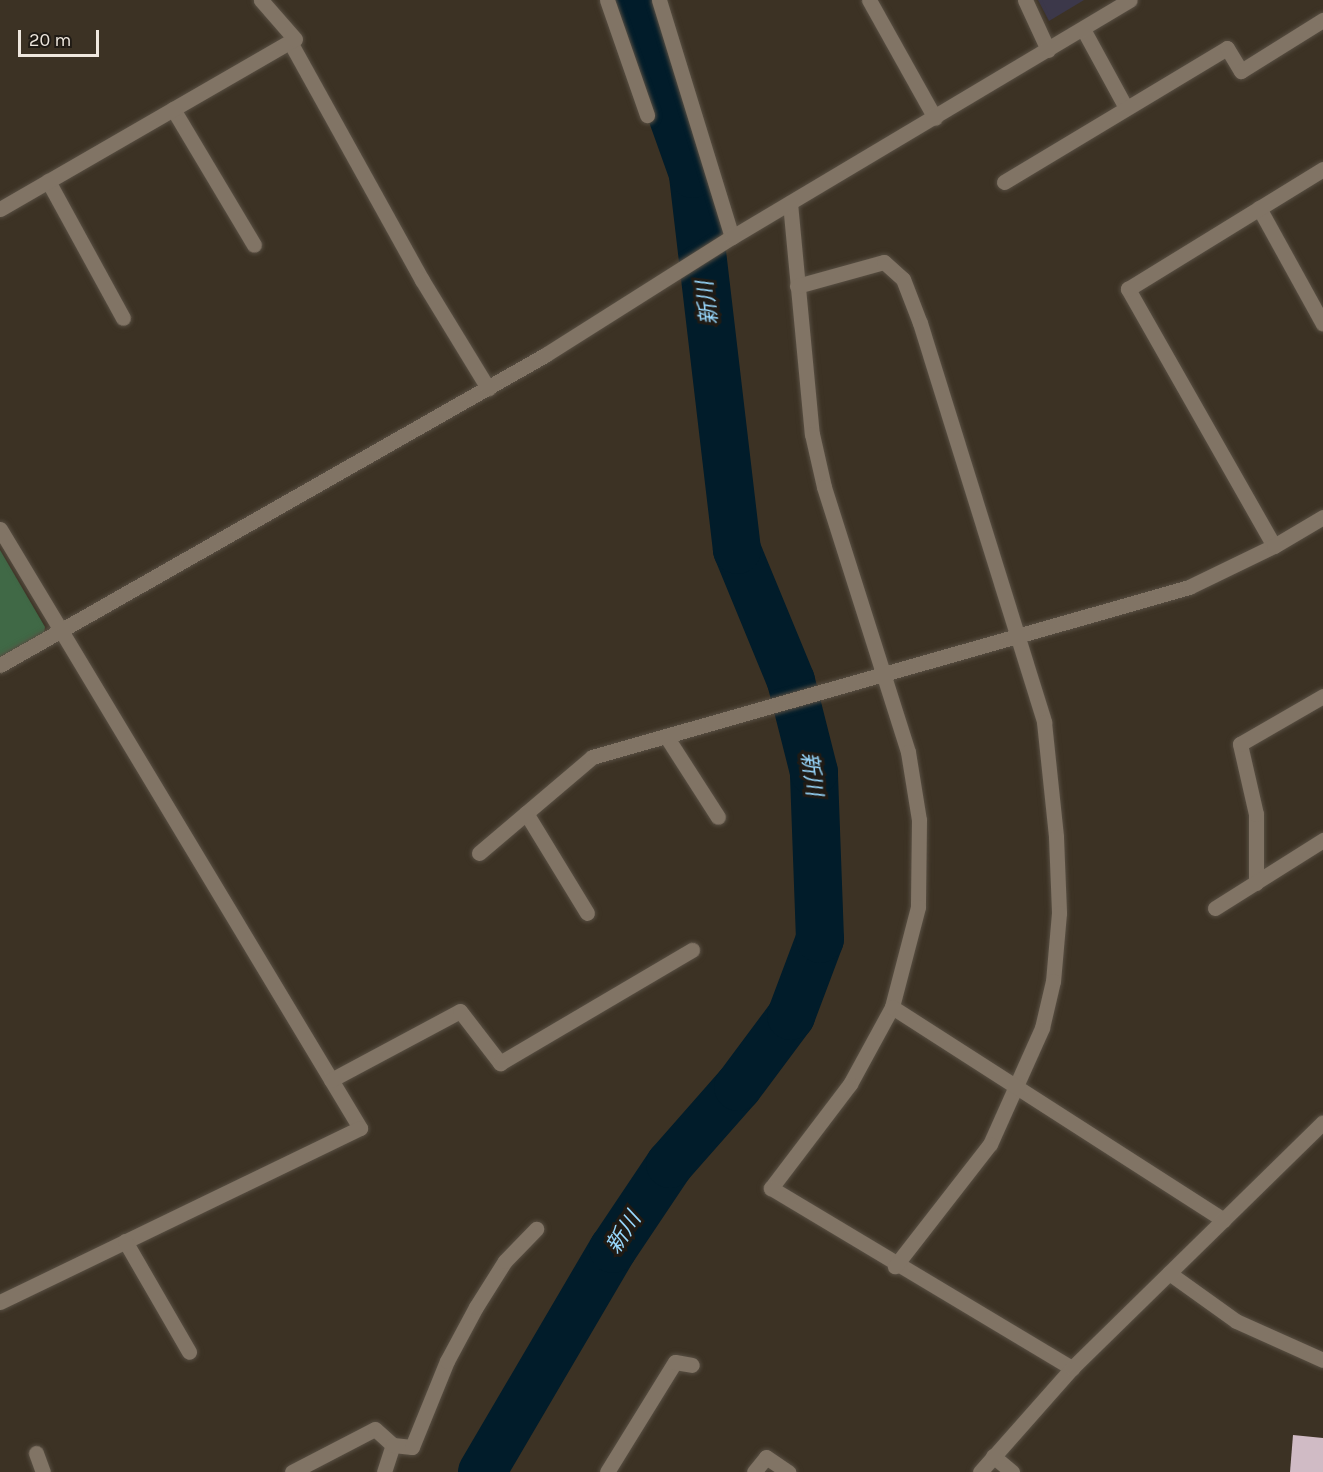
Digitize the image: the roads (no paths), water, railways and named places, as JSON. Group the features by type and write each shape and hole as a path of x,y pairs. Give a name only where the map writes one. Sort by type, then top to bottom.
{"street":[{"path":"0,209 295,39 261,0"},
{"path":"607,0 647,115"},
{"path":"659,0 732,237"},
{"path":"869,0 935,118"},
{"path":"1025,0 1048,50"},
{"path":"0,665 488,388 681,271 732,237 1130,0"},
{"path":"1004,182 1227,48 1241,71 1323,20"},
{"path":"1083,28 1126,108"},
{"path":"290,42 422,280 488,388"},
{"path":"173,109 254,245"},
{"path":"1274,546 1128,289 1323,169"},
{"path":"48,181 123,318"},
{"path":"790,203 816,455 908,752 919,820 918,907 892,1007 850,1084 771,1188 895,1266 1072,1368"},
{"path":"1258,208 1323,324"},
{"path":"797,286 884,262 903,279 921,323 1044,722 1056,837 1059,913 1053,981 1042,1029 1018,1087 990,1144 895,1266"},
{"path":"479,853 592,757 1189,587 1274,546 1323,518"},
{"path":"0,529 360,1128 0,1302"},
{"path":"1256,883 1256,814 1240,744 1323,696"},
{"path":"666,736 718,817"},
{"path":"526,813 587,913"},
{"path":"1215,908 1323,840"},
{"path":"331,1080 460,1011 500,1063 692,950"},
{"path":"892,1007 1224,1220"},
{"path":"980,1472 1072,1368 1323,1122"},
{"path":"292,1472 375,1428 393,1445 412,1447 447,1361 476,1306 505,1261 536,1229"},
{"path":"126,1241 189,1352"},
{"path":"1169,1273 1236,1322 1323,1360"},
{"path":"607,1472 675,1362 692,1365"},
{"path":"384,1472 393,1445"},
{"path":"36,1453 43,1472"},
{"path":"993,1456 1012,1472"},
{"path":"754,1472 766,1457 788,1472"}],"waterway":[{"name":"新川","path":"482,1472 613,1249 670,1164 738,1087 791,1016 820,939 814,772 791,681 737,550 693,174 631,0"}]}
